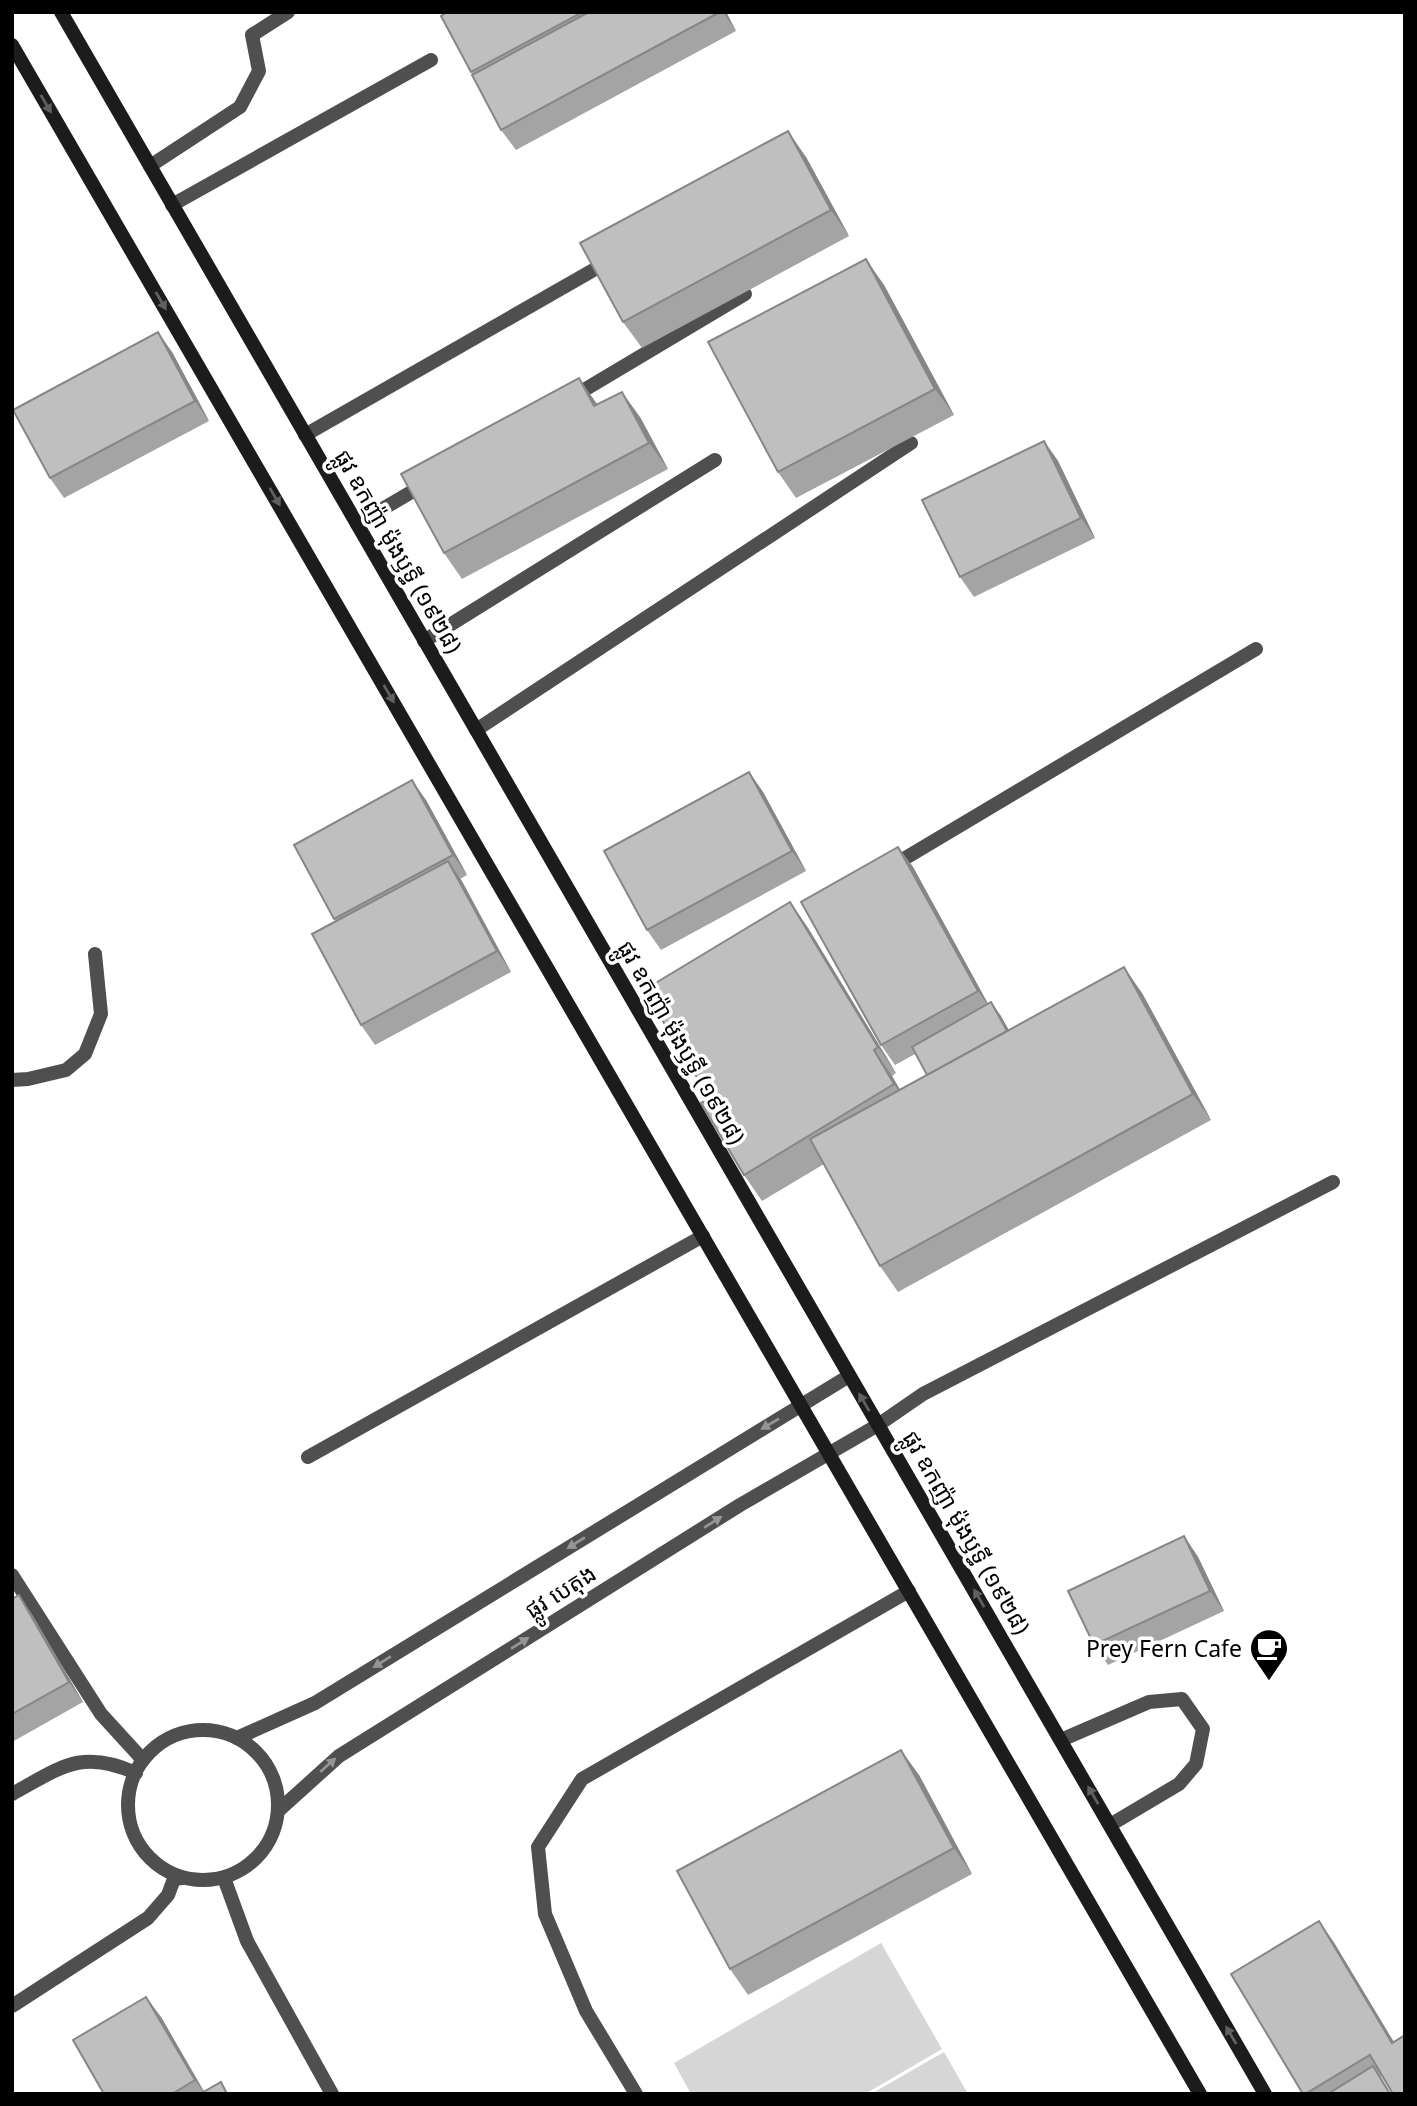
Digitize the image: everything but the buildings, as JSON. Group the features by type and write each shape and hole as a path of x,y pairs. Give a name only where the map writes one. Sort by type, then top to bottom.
{"main road":[{"name":"ផ្លូវ ឧកញ៉ា ម៉ុងឫទ្ធី (១៩២៨)","path":"61,12 476,730 646,1011 849,1376 1265,2094"},
{"path":"12,45 1200,2094"}],"street":[{"path":"150,166 240,107 258,71 252,35 288,12"},
{"path":"172,205 431,60"},
{"path":"305,435 618,256"},
{"path":"557,406 745,295"},
{"path":"476,730 911,443"},
{"path":"424,641 715,460"},
{"path":"357,524 439,475"},
{"path":"876,876 1256,649"},
{"path":"12,1080 66,1070 85,1054 101,1014 95,954"},
{"name":"ផ្លូវ បេតុង","path":"278,1811 339,1756 740,1505 878,1425 923,1394 1333,1182"},
{"path":"308,1457 703,1236"},
{"name":"ផ្លូវ បេតុង","path":"237,1738 315,1703 849,1376"},
{"path":"12,1575 101,1714 139,1767"},
{"path":"636,2094 586,2011 545,1914 538,1847 582,1779 908,1591"},
{"path":"1061,1740 1149,1702 1182,1699 1203,1729 1196,1764 1179,1784 1110,1825"},
{"path":"186,1732 221,1732 237,1738 250,1746 269,1769 275,1782 278,1811 276,1826 262,1853 251,1864 224,1878 196,1881 182,1878 157,1864 142,1848 132,1829 128,1800 139,1767 155,1747 186,1732"},
{"path":"12,1794 63,1767 88,1760 139,1767"},
{"path":"12,2006 148,1918 168,1895 174,1879 182,1878"},
{"path":"224,1878 247,1941 332,2094"}],"shaded area":[{"path":"881,1943 942,2049 865,2094 691,2094 674,2063"},
{"path":"944,2052 968,2094 871,2094"}],"place":[{"name":"Prey Fern Cafe","path":"1269,1682"}]}
